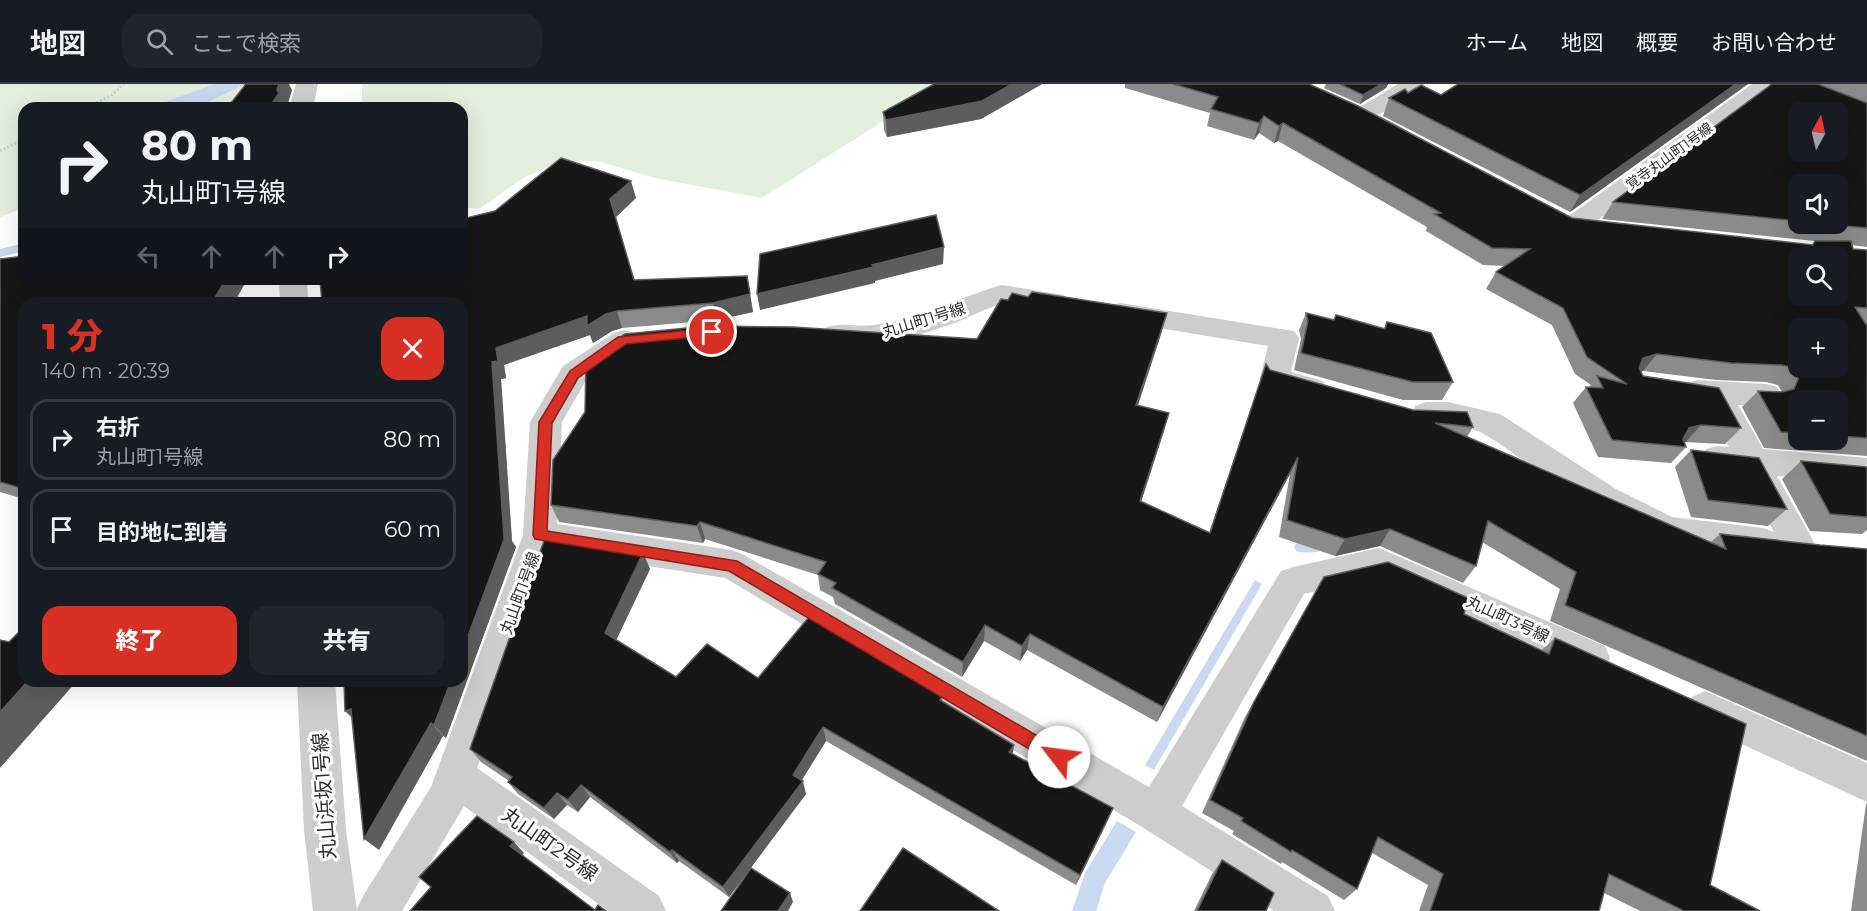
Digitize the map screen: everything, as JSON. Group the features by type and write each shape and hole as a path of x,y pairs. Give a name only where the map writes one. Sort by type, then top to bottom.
{"street":[{"path":"302,102 307,84"},
{"path":"1414,84 1351,111 1414,144"},
{"name":"覚寺丸山町1号線","path":"1607,231 1561,222 1767,84"},
{"name":"丸山町1号線","path":"804,334 873,335 937,319 1002,294 1284,338 1275,378 1339,396"},
{"name":"丸山町1号線","path":"378,911 447,798 540,535 546,422 574,374 623,340 656,337"},
{"path":"1674,388 1766,395"},
{"path":"1716,393 1799,546"},
{"path":"1393,411 1403,414 1448,414 1489,422 1604,498 1667,530 1833,549"},
{"path":"1686,456 1867,471"},
{"path":"540,535 732,565 1156,813 1313,911"},
{"name":"丸山町3号線","path":"1156,813 1293,582 1379,562 1627,674"},
{"name":"丸山浜坂1号線","path":"316,687 325,830 335,911"},
{"path":"1671,693 1867,783"},
{"name":"丸山町2号線","path":"455,776 644,911"}],"path":[{"path":"97,102 124,84"},
{"path":"0,151 18,142"}],"green space":[{"path":"0,84 272,84 236,102 18,102 18,210 0,217"},
{"path":"362,84 942,84 762,198 655,178 598,161 560,162 525,177 479,209 468,208 468,102 362,102"}],"water":[{"path":"214,84 246,84 208,102 165,102"},
{"path":"1255,580 1262,584 1154,770 1145,765"},
{"path":"1117,821 1136,832 1105,883 1096,911 1072,911 1085,873"}],"building":[{"path":"246,84 279,84 277,90 279,93 273,102 232,102"},
{"path":"934,84 1012,84 982,101 886,120 883,112"},
{"path":"1173,84 1309,84 1358,106 1572,218 1813,245 1815,241 1851,241 1853,249 1867,250 1867,308 1855,307 1867,326 1867,438 1848,437 1848,390 1790,390 1794,389 1799,378 1848,378 1848,318 1788,318 1788,366 1731,363 1657,354 1643,358 1639,368 1643,376 1719,388 1741,428 1701,425 1689,428 1683,439 1686,447 1612,440 1586,387 1603,388 1597,376 1627,384 1587,357 1563,308 1496,272 1530,249 1492,248 1434,214 1441,213 1283,123 1279,126 1264,116 1259,123 1211,109 1218,97"},
{"path":"1340,84 1381,84 1363,95"},
{"path":"1458,84 1736,84 1580,195 1389,98 1405,89 1408,93 1421,85 1441,95"},
{"path":"1772,84 1818,84 1867,103 1867,228 1848,226 1848,174 1788,174 1788,220 1613,202"},
{"path":"561,158 631,181 610,199 634,280 747,276 750,294 713,303 617,311 606,314 587,326 587,316 496,348 498,361 492,362 504,537 507,532 468,636 468,297 322,297 320,285 468,285 468,218 495,211"},
{"path":"936,215 944,247 872,265 874,267 757,294 760,254"},
{"path":"18,257 18,285 222,285 216,297 18,297 18,487 0,482 0,259"},
{"path":"1032,292 1167,313 1136,405 1169,413 1140,501 1210,533 1266,364 1270,370 1413,410 1467,412 1473,427 1435,423 1726,549 1720,534 1867,549 1867,736 1565,605 1576,572 1488,521 1476,566 1390,529 1345,539 1287,520 1298,457 1163,707 1030,634 1022,646 985,625 963,662 832,588 836,583 818,574 826,562 700,522 697,526 551,505 553,460 585,412 586,361 625,334 708,326 793,327 977,339 1001,299 1008,300 1012,293 1028,297"},
{"path":"1306,313 1334,320 1336,315 1385,329 1387,322 1431,333 1453,382 1413,382 1301,353 1308,321"},
{"path":"1788,390 1788,432 1781,432 1758,391"},
{"path":"1691,450 1759,458 1787,509 1708,500"},
{"path":"1801,461 1867,467 1867,517 1830,514"},
{"path":"545,538 643,553 605,633 676,677 707,644 758,678 809,617 942,697 940,700 1014,745 1009,752 1113,808 1080,875 823,727 793,775 803,781 723,887 672,850 670,852 581,785 568,800 557,793 544,808 508,782 512,777 470,749"},
{"path":"1388,562 1468,598 1464,614 1549,654 1555,638 1746,724 1710,885 1760,911 1684,911 1609,874 1599,911 1430,911 1443,874 1378,837 1357,889 1292,850 1291,852 1241,821 1243,818 1210,800 1254,702 1324,577"},
{"path":"18,633 18,687 23,687 0,712 0,640 9,642"},
{"path":"344,687 449,687 434,725 431,723 364,839 351,709 345,711"},
{"path":"477,816 514,842 510,846 595,910 598,905 606,911 410,911 431,887 419,877"},
{"path":"903,848 999,911 860,911"},
{"path":"1222,860 1274,893 1266,911 1197,911"},
{"path":"751,868 790,893 778,911 721,911"}],"waterway":[{"path":"0,253 18,248"},
{"path":"1301,547 1324,545"}],"route":[{"path":"712,332 623,340 574,374 546,422 540,535 732,565 1059,757"}]}
